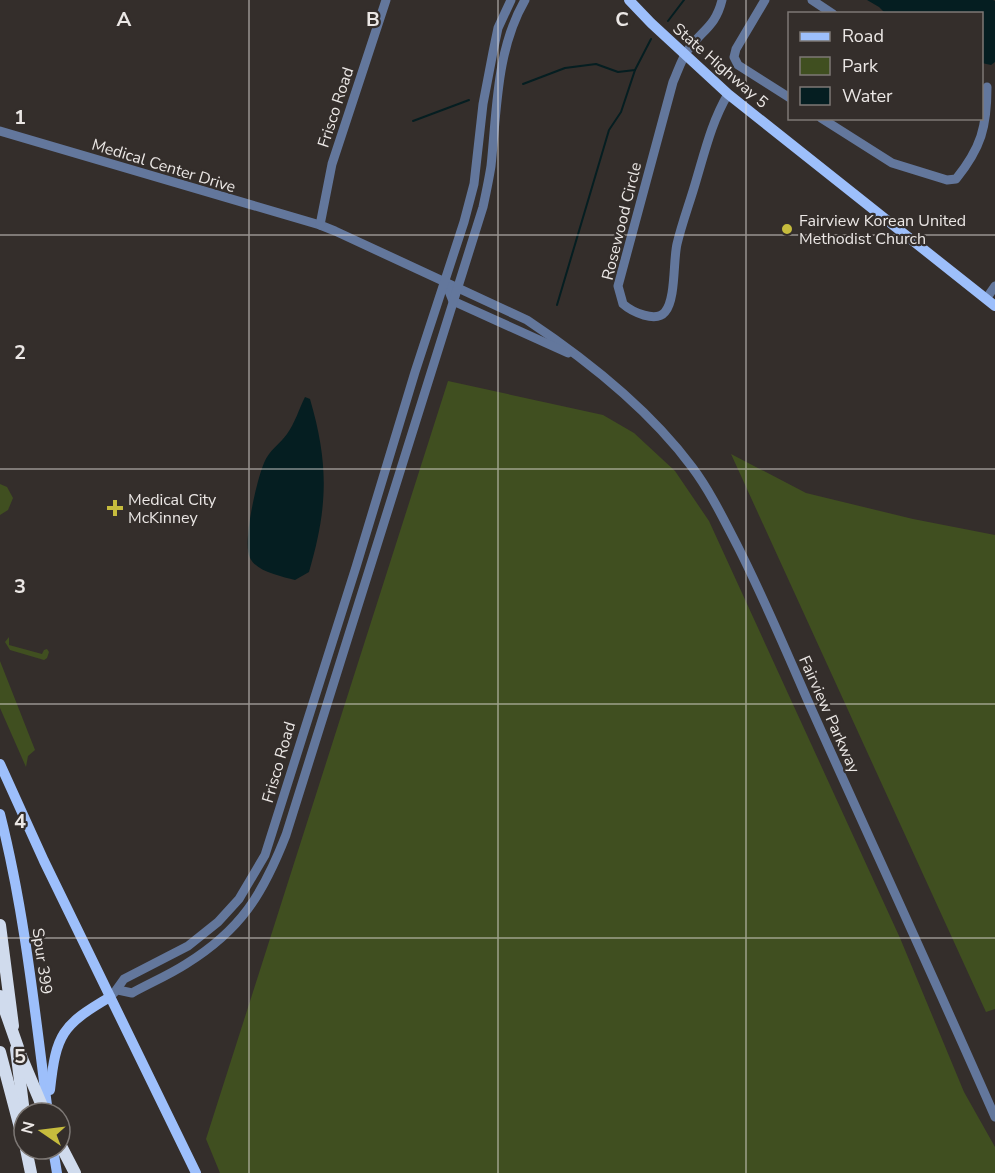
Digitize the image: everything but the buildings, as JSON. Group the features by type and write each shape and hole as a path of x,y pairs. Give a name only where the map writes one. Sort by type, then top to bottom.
{"highway":[{"path":"0,925 22,1101"},
{"path":"0,996 21,1056 42,1101"},
{"path":"0,1052 13,1101"}],"main road":[{"name":"State Highway 5","path":"629,0 684,55 728,94 995,306"},
{"path":"0,764 27,825 114,993 195,1173"},
{"name":"Spur 399","path":"0,814 15,879 28,954 46,1101"},
{"path":"49,1101 55,1054 61,1038 69,1025 81,1014 114,993"}],"street":[{"name":"Frisco Road","path":"320,225 332,164 386,0"},
{"name":"Frisco Road","path":"114,993 124,979 176,953 206,932 239,898 265,855 395,435 464,222 474,184 482,112 498,28 511,0"},
{"path":"114,993 132,993 184,966 222,939 237,924 261,891 276,861 483,207 490,168 501,66 516,15 525,0"},
{"path":"684,55 712,25 722,0"},
{"path":"765,0 736,49 734,57 738,64 788,97"},
{"path":"812,0 830,12"},
{"name":"Rosewood Circle","path":"684,55 673,82 618,286 623,304 646,316 663,314 669,304 678,241 716,115 728,94"},
{"path":"824,120 892,163 947,180 956,179 979,143 987,115 988,86"},
{"path":"482,112 495,114"},
{"name":"Medical Center Drive","path":"0,131 320,225"},
{"name":"Fairview Parkway","path":"320,225 527,320 555,338 616,387 655,423 692,466 723,518 758,589 995,1118"},
{"path":"445,281 453,301"},
{"path":"986,299 995,286"},
{"name":"Fairview Parkway","path":"453,301 582,361"},
{"path":"395,435 410,440"},
{"path":"335,631 349,636"},
{"path":"265,855 276,861"}],"green space":[{"path":"448,381 603,415 634,433 675,471 709,521 900,938 964,1092 995,1147 995,1173 220,1173 206,1139"},
{"path":"731,454 806,493 913,519 995,535 995,1009 986,1012"},
{"path":"0,484 7,487 13,498 8,510 0,515"},
{"path":"9,637 9,645 42,654 47,649 49,652 47,658 44,660 10,650 5,642"},
{"path":"0,661 35,750 28,756 26,767 0,708"}],"water":[{"path":"867,0 993,0 995,1 995,62 991,65 983,63 983,12 884,12"},
{"path":"305,397 310,399 321,444 323,506 309,572 295,580 270,573 253,563 248,550 248,539 254,496 264,463 290,430"}],"waterway":[{"path":"668,21 684,0"},
{"path":"523,84 565,68 596,64 618,72 635,70 651,39"},
{"path":"557,305 609,130 621,112 635,70"},
{"path":"413,121 469,100"}],"place":[{"name":"Fairview Korean United Methodist Church","path":"787,229"},
{"name":"Medical City McKinney","path":"115,508"}]}
